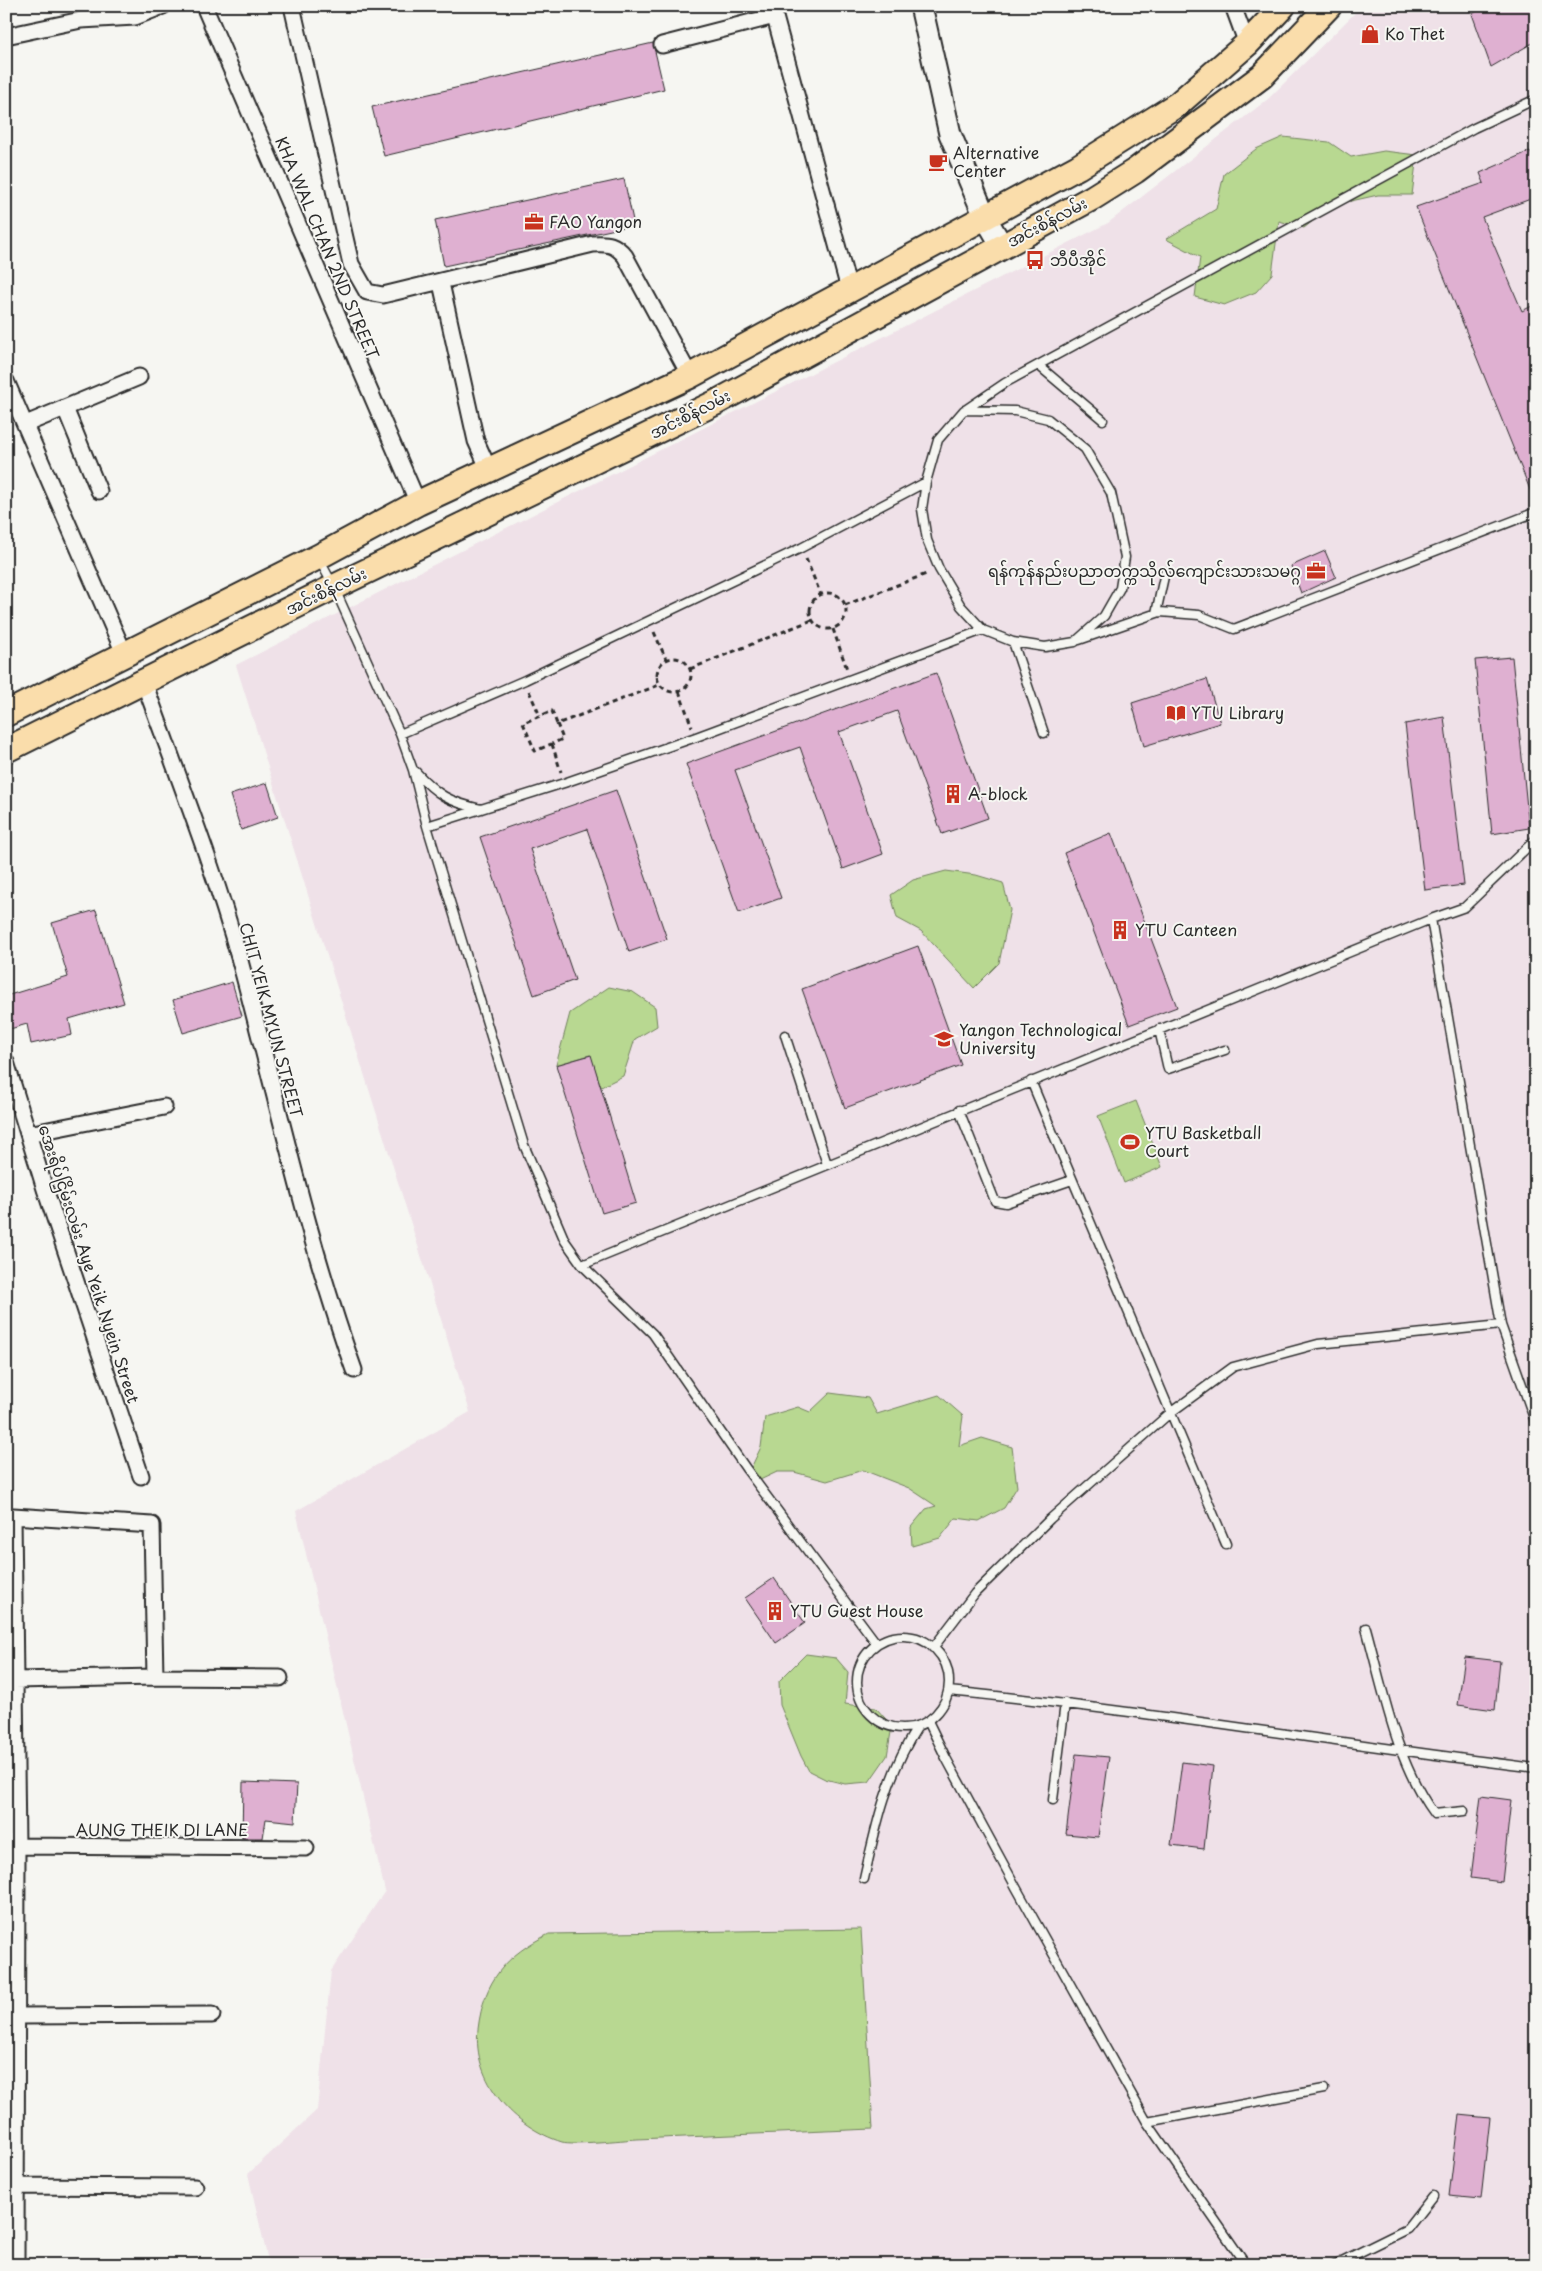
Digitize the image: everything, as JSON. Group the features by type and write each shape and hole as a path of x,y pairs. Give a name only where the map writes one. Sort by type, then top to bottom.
{"main road":[{"path":"920,6 950,134 985,217 1002,246"},
{"name":"အင်းစိန်လမ်း","path":"6,714 318,557 418,503 690,376 1078,167 1178,104 1247,44 1283,6"},
{"name":"အင်းစိန်လမ်း","path":"6,750 334,587 715,402 1092,198 1135,171 1262,76 1329,6"}],"street":[{"path":"6,36 81,20 135,17 164,6"},
{"name":"KHA WAL CHAN 2ND STREET","path":"204,6 418,503"},
{"path":"292,6 351,264 368,292 383,295 440,283 593,244 609,243 617,247 625,256 690,376"},
{"path":"1233,6 1247,44"},
{"path":"662,44 774,11 849,289"},
{"path":"440,283 476,441 489,470"},
{"path":"26,424 139,377"},
{"path":"6,381 124,653"},
{"path":"65,408 99,491"},
{"name":"CHIT YEIK MYUN STREET","path":"144,682 213,878 239,959 302,1206 330,1302 354,1370"},
{"name":"အေးရိပ်ငြိမ်းလမ်း Aye Yeik Nyein Street","path":"6,1062 141,1476"},
{"path":"28,1134 164,1107"},
{"path":"16,2265 11,2186 17,2016 13,1516 152,1525 155,1677"},
{"path":"15,1680 155,1677 280,1678"},
{"name":"AUNG THEIK DI LANE","path":"17,1846 306,1848"},
{"path":"17,2016 212,2015"},
{"path":"11,2186 194,2187"}],"lane":[{"path":"1536,99 1474,128 1038,365 1005,383 964,410 938,440 926,482 922,509 927,540 939,569 961,606 983,630 1013,642 1045,647 1075,642 1156,613 1199,615 1234,629 1536,512"},
{"path":"1038,365 1103,420"},
{"path":"964,410 1015,411 1048,419 1085,449 1110,493 1126,557 1120,588 1104,616 1075,642"},
{"path":"400,734 524,680 802,548 926,482"},
{"path":"318,557 334,587 400,734 413,770 427,826 524,1145 565,1240 582,1265 653,1334 747,1470 877,1644"},
{"path":"1156,613 1164,572"},
{"path":"427,826 564,783 696,737 983,630"},
{"path":"1013,642 1044,733"},
{"path":"413,770 432,790 458,804 482,809"},
{"path":"582,1265 1159,1029 1465,907 1536,839"},
{"path":"1431,919 1501,1324 1536,1424"},
{"path":"1159,1029 1168,1069 1225,1050"},
{"path":"785,1035 827,1164"},
{"path":"1031,1081 1226,1544"},
{"path":"960,1110 995,1201 1006,1204 1072,1180"},
{"path":"933,1648 974,1593 1050,1519 1170,1413 1233,1367 1318,1344 1501,1324"},
{"path":"1366,1628 1401,1752 1419,1794 1434,1814 1464,1811"},
{"path":"912,1637 933,1648 946,1668 948,1691 937,1713 928,1721 906,1729 888,1726 872,1717 864,1708 859,1697 858,1673 861,1662 877,1644 888,1639 912,1637"},
{"path":"948,1691 1065,1703 1401,1752 1536,1768"},
{"path":"1053,1800 1065,1703"},
{"path":"928,1721 1017,1889 1147,2122 1246,2265"},
{"path":"864,1879 880,1808 902,1750 918,1726"},
{"path":"1147,2122 1324,2089"},
{"path":"1334,2265 1407,2229 1433,2196"}],"path":[{"path":"802,548 821,595"},
{"path":"845,605 939,569"},
{"path":"826,593 838,596 845,605 846,617 838,627 833,629 821,628 812,620 810,608 816,598 821,595 826,593"},
{"path":"650,620 666,659"},
{"path":"690,669 812,620"},
{"path":"833,629 851,679"},
{"path":"672,657 683,660 690,669 688,685 679,691 668,691 659,685 656,673 666,659 672,657"},
{"path":"524,680 540,716"},
{"path":"557,724 659,685"},
{"path":"679,691 696,737"},
{"path":"552,711 557,724 563,739 535,751 523,723 552,711"},
{"path":"552,744 564,783"}],"shaded area":[{"name":"Yangon Technological University","path":"1362,6 1536,6 1536,2265 269,2265 248,2174 317,2110 331,1971 385,1891 296,1511 470,1412 236,665 1108,223 1268,99"}],"green space":[{"path":"1283,137 1329,142 1351,157 1384,151 1417,155 1412,195 1378,195 1333,205 1304,228 1279,221 1272,274 1256,292 1224,305 1195,297 1200,257 1166,239 1216,209 1224,174 1256,149"},
{"path":"946,871 976,875 1003,883 1010,910 999,963 974,988 921,931 897,918 891,895 913,880"},
{"path":"609,987 633,992 655,1007 657,1026 635,1039 623,1076 601,1087 590,1055 556,1065 570,1013"},
{"name":"YTU Basketball Court","path":"1136,1101 1162,1167 1124,1183 1098,1116"},
{"path":"830,1393 868,1398 877,1414 939,1395 963,1416 959,1446 982,1438 1012,1447 1017,1487 1004,1508 979,1521 956,1518 940,1538 912,1546 911,1527 926,1509 936,1506 909,1488 863,1470 827,1481 794,1472 777,1472 760,1480 751,1468 761,1447 765,1417 798,1407 810,1412"},
{"path":"806,1654 836,1658 848,1672 845,1704 876,1708 892,1726 887,1756 869,1782 845,1784 825,1779 809,1771 801,1756 780,1705 779,1681"},
{"path":"861,1929 873,2129 568,2143 544,2135 513,2113 489,2084 482,2066 478,2048 478,2029 481,2012 492,1983 509,1960 549,1934"}],"building":[{"path":"1486,6 1536,6 1536,41 1491,67 1472,14"},
{"path":"653,43 664,89 384,156 372,107"},
{"path":"1530,151 1536,168 1536,197 1482,217 1522,311 1536,304 1535,502 1416,207 1484,183 1480,173"},
{"name":"FAO Yangon","path":"624,179 634,225 444,266 435,220"},
{"path":"1325,551 1336,577 1301,593 1291,566"},
{"path":"1512,657 1529,828 1492,834 1475,660"},
{"name":"A-block","path":"936,673 988,818 942,834 897,711 839,732 883,854 843,869 800,747 735,770 781,898 739,913 686,764"},
{"name":"YTU Library","path":"1207,679 1220,723 1144,746 1132,703"},
{"path":"1444,717 1464,885 1425,890 1405,724"},
{"path":"267,783 278,817 241,830 230,795"},
{"path":"616,790 667,939 629,952 587,829 530,849 575,980 534,995 480,837"},
{"name":"YTU Canteen","path":"1111,833 1177,1007 1129,1025 1064,853"},
{"path":"96,910 124,1003 69,1019 72,1035 31,1044 27,1024 10,1029 6,1016 6,996 68,977 52,923"},
{"path":"918,946 961,1065 845,1108 802,989"},
{"path":"232,982 242,1016 183,1033 173,1000"},
{"path":"591,1055 636,1203 602,1213 556,1065"},
{"name":"YTU Guest House","path":"774,1578 805,1623 776,1643 745,1598"},
{"path":"1465,1657 1500,1661 1495,1710 1458,1705"},
{"path":"1076,1754 1109,1757 1098,1837 1066,1834"},
{"path":"1182,1762 1213,1766 1204,1849 1171,1845"},
{"path":"243,1782 297,1784 295,1822 266,1819 263,1838 242,1838"},
{"path":"1481,1796 1511,1800 1502,1882 1471,1878"},
{"path":"1459,2115 1490,2118 1481,2199 1449,2196"}],"place":[{"name":"Ko Thet","path":"1370,34"},
{"name":"Alternative Center","path":"938,162"},
{"name":"FAO Yangon","path":"534,222"},
{"name":"ဘီပီအိုင်","path":"1035,260"},
{"name":"ရန်ကုန်နည်းပညာတက္ကသိုလ်ကျောင်းသားသမဂ္ဂ","path":"1316,571"},
{"name":"YTU Library","path":"1176,713"},
{"name":"A-block","path":"953,794"},
{"name":"YTU Canteen","path":"1120,930"},
{"name":"Yangon Technological University","path":"944,1039"},
{"name":"YTU Basketball Court","path":"1130,1142"},
{"name":"YTU Guest House","path":"775,1611"}]}
